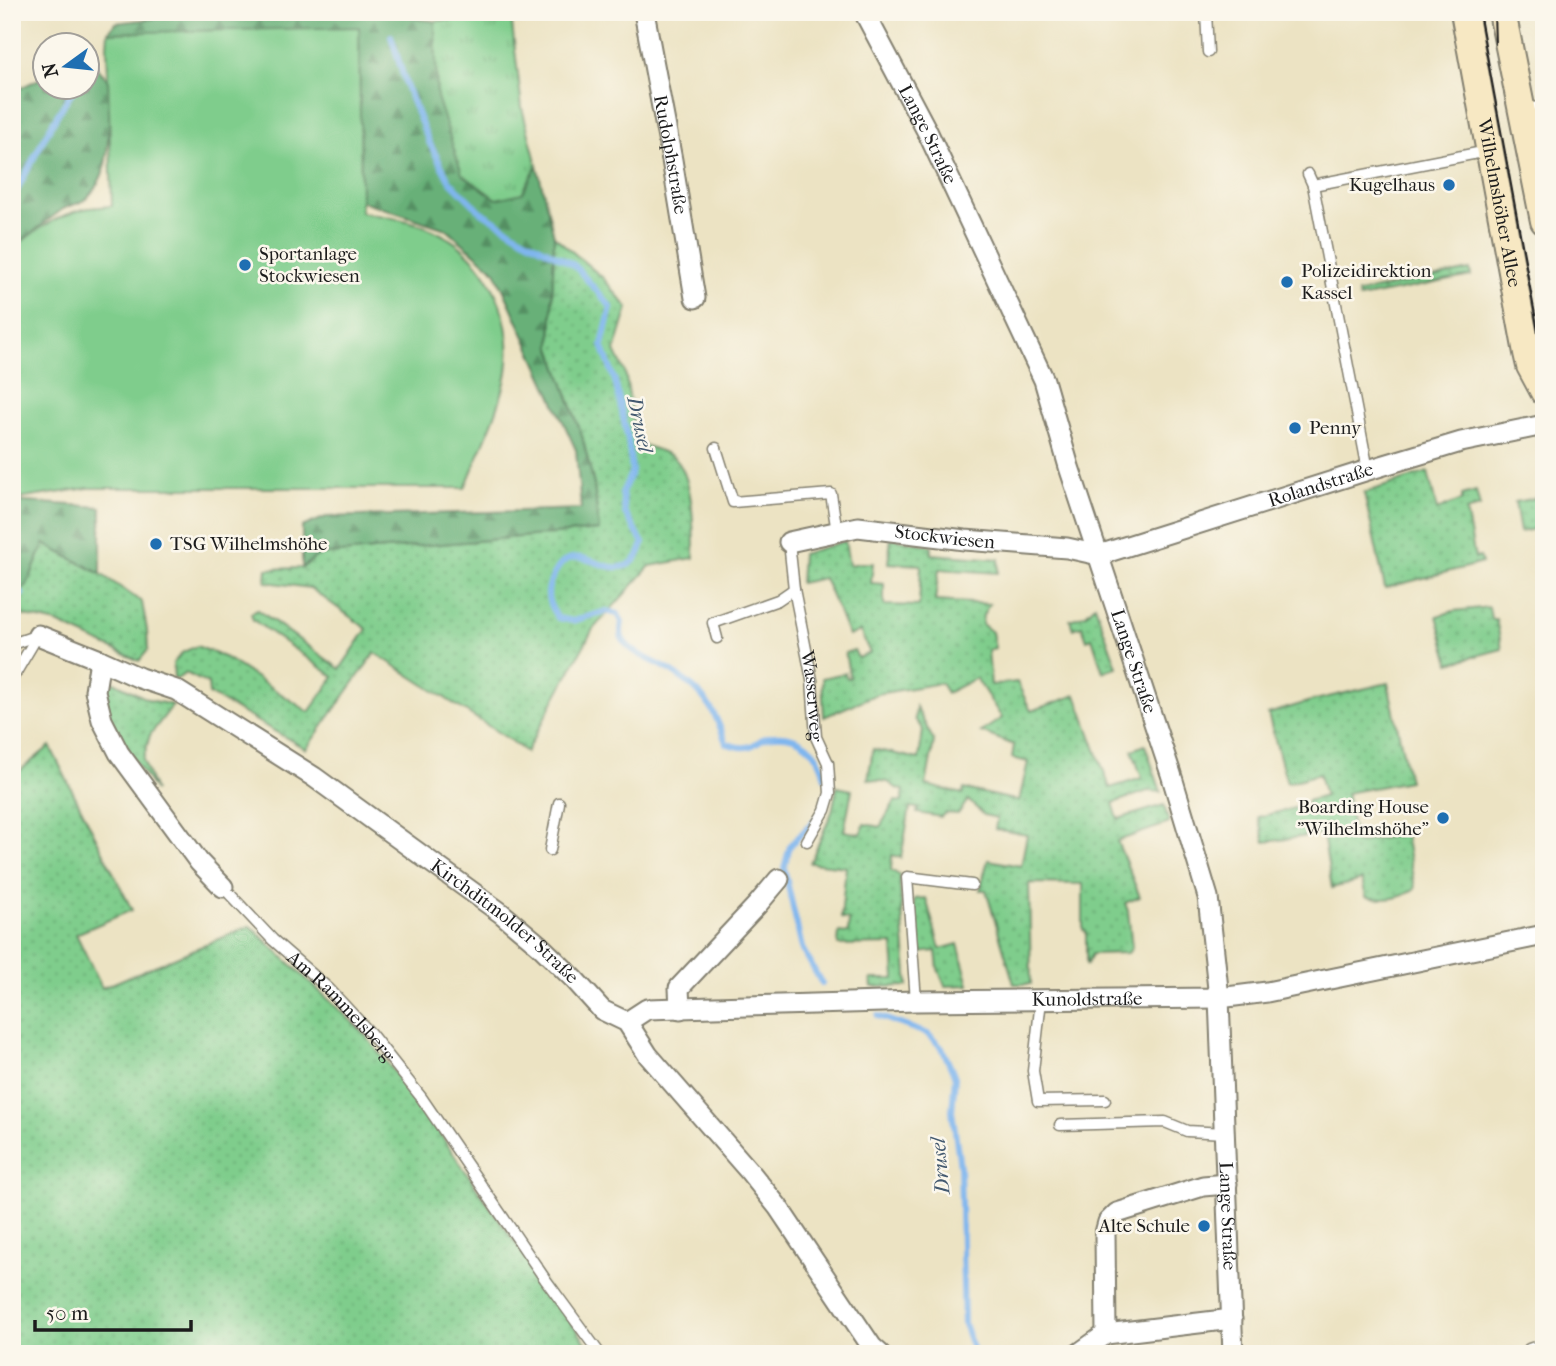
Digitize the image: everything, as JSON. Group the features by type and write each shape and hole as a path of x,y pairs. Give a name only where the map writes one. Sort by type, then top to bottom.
{"main road":[{"name":"Wilhelmshöher Allee","path":"1464,12 1527,353 1530,366 1544,391"},
{"name":"Wilhelmshöher Allee","path":"1502,12 1533,108 1544,221"}],"street":[{"name":"Rudolphstraße","path":"644,12 695,298"},
{"name":"Lange Straße","path":"864,12 926,131 1042,375 1069,467 1171,775 1208,897 1219,998 1233,1354"},
{"name":"Rolandstraße","path":"1099,555 1461,442 1544,425"},
{"name":"Stockwiesen","path":"789,542 858,527 965,540 1067,548 1099,555"},
{"name":"Kirchditmolder Straße","path":"38,635 140,678 176,690 314,777 501,913 539,945 602,1010 627,1022 648,1055 750,1172 880,1354"},
{"name":"Am Rammelsberg","path":"100,660 95,691 102,720 119,753 199,862 223,887"},
{"path":"680,1009 679,988 779,879"},
{"name":"Kunoldstraße","path":"627,1022 647,1009 916,1001 1219,998 1267,992 1544,935"},
{"path":"1106,1334 1105,1233 1108,1222 1117,1213 1135,1206 1203,1186 1227,1184"},
{"path":"1078,1354 1106,1334 1232,1319"}],"lane":[{"path":"1206,12 1208,52"},
{"path":"1313,185 1490,151"},
{"path":"1308,174 1313,185 1368,470"},
{"path":"716,449 733,502 831,494 838,532"},
{"name":"Wasserweg","path":"789,542 794,589 812,680 816,737 828,763 830,793 825,810 807,841"},
{"path":"718,638 713,623 778,600 794,589"},
{"path":"12,644 38,635"},
{"path":"12,679 38,635"},
{"path":"551,850 559,803"},
{"path":"916,1001 907,877 972,885"},
{"name":"Am Rammelsberg","path":"223,887 273,940 329,989 371,1034 421,1097 545,1279 600,1354"},
{"path":"1041,1000 1033,1071 1038,1101 1105,1100"},
{"path":"1060,1125 1165,1122 1187,1131 1225,1133"},
{"path":"1529,1349 1544,1344"}],"green space":[{"path":"208,12 399,12 418,19 435,21 437,97 522,193 537,165 554,236 551,348 582,436 594,485 599,530 318,555 302,568 302,527 326,517 581,509 576,450 495,271 446,229 361,201 359,28 108,33 115,23"},
{"path":"511,16 522,108 537,165 522,193 496,199 462,174 437,97 435,21"},
{"name":"Sportanlage Stockwiesen","path":"359,27 361,212 416,223 452,241 482,270 501,308 506,329 508,351 504,386 495,416 465,488 88,488 12,500 12,250 37,230 63,216 84,209 112,206 108,33"},
{"path":"102,73 107,79 109,108 106,158 96,187 82,202 63,209 12,250 12,92 32,82 32,102 102,102"},
{"path":"554,236 603,278 628,308 615,351 625,372 637,443 670,455 680,465 689,489 694,558 650,566 593,629 526,752 375,653 306,749 209,694 208,684 186,673 174,678 173,663 183,652 197,646 226,658 309,712 334,677 253,620 251,613 258,610 340,669 367,629 310,588 266,582 267,569 302,568 318,555 599,530 594,485 582,436 551,348"},
{"path":"1470,270 1471,276 1359,298 1358,293"},
{"path":"1428,472 1437,510 1462,500 1462,495 1476,491 1480,507 1466,511 1475,558 1480,557 1482,563 1385,588 1364,493"},
{"path":"1541,497 1544,527 1520,532 1515,502"},
{"path":"12,501 101,507 101,574 44,544 27,585 12,598"},
{"path":"891,538 932,546 931,554 999,559 998,573 939,569 935,601 989,604 982,624 992,632 995,648 988,650 991,685 1017,682 1031,711 1076,695 1110,788 1142,778 1132,750 1145,745 1161,792 1148,791 1113,803 1118,819 1164,805 1169,823 1117,841 1140,897 1125,903 1132,948 1128,953 1092,954 1086,966 1083,884 1029,883 1031,984 1014,984 986,890 980,890 988,860 1021,866 1027,835 995,829 997,818 984,815 968,800 958,814 945,813 941,817 917,813 918,808 910,807 901,858 892,855 891,870 899,875 908,986 872,987 871,979 895,979 893,944 838,945 839,932 848,933 849,920 841,918 846,867 810,863 832,812 837,787 852,790 844,831 861,834 864,824 880,827 895,801 902,802 904,790 888,782 868,779 873,749 919,759 923,730 915,719 916,707 934,741 926,785 963,794 964,789 1019,801 1028,762 1012,758 1014,745 981,732 1002,718 976,678 947,693 941,683 877,694 824,717 822,678 845,673 847,678 850,678 845,653 854,650 858,658 870,653 860,631 849,636 824,578 800,583 802,554 845,541 849,565 873,563 871,583 884,584 884,605 919,606 921,565 888,563"},
{"path":"44,544 101,574 142,602 148,650 139,661 57,623 12,613 12,599 27,585"},
{"path":"1095,605 1117,667 1103,672 1092,638 1087,640 1082,626 1073,629 1070,620 1086,614"},
{"path":"1489,607 1491,619 1496,619 1502,649 1450,663 1437,616"},
{"path":"112,681 149,700 173,705 150,735 143,760 155,791 111,725 103,695 107,683"},
{"path":"1388,683 1409,781 1346,793 1356,843 1405,834 1415,888 1398,897 1379,899 1366,897 1362,880 1332,888 1323,834 1265,842 1258,817 1307,805 1307,801 1325,796 1319,774 1287,783 1268,714"},
{"path":"50,746 132,910 76,934 102,988 250,926 362,1031 421,1106 594,1354 12,1354 12,777"},
{"path":"926,898 940,949 958,944 969,985 945,986 938,969 936,951 918,953 914,899"}],"waterway":[{"name":"Drusel","path":"391,36 408,91 429,142 449,180 480,211 521,237 574,265 611,307 602,345 615,381 632,471 622,493 625,513 643,543 640,553 628,565 607,566 576,557 567,560 558,568 550,583 548,597 553,610 558,618 573,621 606,611 618,614 622,622 621,636 626,644 671,671 697,691 711,709 726,743 743,747 768,737 779,736 798,740 813,751 825,778"},
{"path":"12,199 65,102"},
{"path":"12,585 22,594"},
{"name":"Drusel","path":"818,816 790,846 784,868 802,948 822,984"},
{"name":"Drusel","path":"878,1016 928,1034 942,1048 955,1077 952,1111 960,1166 964,1324 975,1354"}],"tram line":[{"path":"1479,12 1544,363"},
{"path":"1494,12 1495,44"}],"place":[{"name":"Kugelhaus","path":"1449,185"},
{"name":"Sportanlage Stockwiesen","path":"245,265"},
{"name":"Polizeidirektion Kassel","path":"1287,282"},
{"name":"Penny","path":"1295,428"},
{"name":"TSG Wilhelmshöhe","path":"156,544"},
{"name":"Boarding House \"Wilhelmshöhe\"","path":"1443,818"},
{"name":"Alte Schule","path":"1204,1226"}]}
